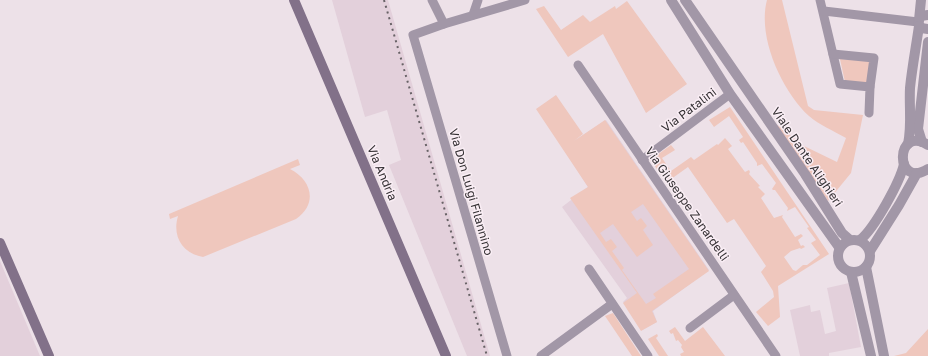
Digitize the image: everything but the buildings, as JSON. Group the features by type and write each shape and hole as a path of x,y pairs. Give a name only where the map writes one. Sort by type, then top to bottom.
{"main road":[{"name":"Via Andria","path":"294,0 446,356"},
{"path":"0,243 49,356"}],"street":[{"path":"432,0 444,24 525,0"},
{"path":"473,15 478,0"},
{"name":"Viale Dante Alighieri","path":"671,0 731,94 840,247"},
{"name":"Viale Dante Alighieri","path":"685,0 805,174 842,233 865,244 870,251"},
{"path":"820,0 824,11 840,84 870,87"},
{"path":"921,0 922,23 910,88 909,116 911,134 902,156 904,164 909,170 917,173 928,169"},
{"path":"824,11 922,23"},
{"name":"Via Don Luigi Filannino","path":"444,24 414,35 507,356"},
{"path":"908,144 925,143 918,129 928,42"},
{"path":"833,54 874,58 870,87 869,113"},
{"name":"Via Giuseppe Zanardelli","path":"578,65 776,356"},
{"path":"731,94 741,95 744,92 743,85"},
{"name":"Via Patalini","path":"642,160 731,94"},
{"path":"904,164 901,175 866,235 840,247 838,252 839,263 842,267 851,272 861,270 866,267 870,259 870,251 917,173"},
{"path":"866,267 884,356"},
{"path":"589,268 648,356"},
{"path":"851,272 871,356"},
{"path":"690,328 734,295"},
{"path":"541,356 612,304"}],"shaded area":[{"path":"332,0 388,0 490,356 467,356 389,165 401,160 387,110 365,117"},
{"path":"767,0 782,0 808,106 814,110 863,115 851,173 828,201 776,124 804,146 837,162 846,138 809,116 790,93 781,78 769,46 766,30 765,15"},
{"path":"627,1 687,84 646,113 603,34 568,57 536,9 544,6 561,30 583,15 590,22 615,6 616,9"},
{"path":"840,59 871,61 869,84 845,82"},
{"path":"556,95 583,134 574,141 605,120 709,271 652,311 657,322 641,331 623,303 637,293 570,198 588,187 536,109","holes":["643,204 689,269 653,294 656,298 646,304 622,270 624,268 612,251 617,247 611,239 606,242 600,233 613,224 637,257 653,245 643,230 647,226 641,218 637,221 631,212"]},
{"path":"730,107 829,254 778,286 780,317 768,326 756,312 774,297 773,291 761,272 766,266 734,219 727,223 688,167 667,182 650,160 671,145 675,150 662,158 671,171 691,157 694,160 717,144 718,145 725,138 732,146 728,149 745,172 749,170 749,174 765,194 761,198 774,218 783,215 782,217 795,237 801,234 803,236 798,240 801,246 803,245 805,247 791,251 784,257 793,270 796,271 803,265 807,265 820,255 811,243 816,240 807,228 809,227 795,207 787,211 788,208 775,190 772,189 776,183 762,164 757,166 757,163 743,142 741,143 739,140 743,137 729,116 714,127 709,120"},
{"path":"606,120 709,270 653,311 657,322 642,330 623,302 627,298 562,207 588,187 563,148"},
{"path":"298,159 300,165 290,169 303,179 310,192 310,199 303,213 296,219 203,257 189,252 184,248 180,242 176,230 178,216 170,219 169,214"},
{"path":"0,261 40,356 0,356"},
{"path":"849,283 861,347 829,353 829,356 800,356 790,310 810,305 811,312 820,310 825,334 836,331 827,288"},
{"path":"613,313 641,356 632,356 605,316"},
{"path":"675,327 685,341 703,327 725,356 681,356 680,354 684,352 681,347 682,345 678,340 676,341 673,333 671,334 669,331"},
{"path":"928,329 928,356 894,356 906,353"},
{"path":"657,334 658,336 656,338 668,356 659,356 648,339"}],"railway":[{"path":"384,0 487,356"}]}
